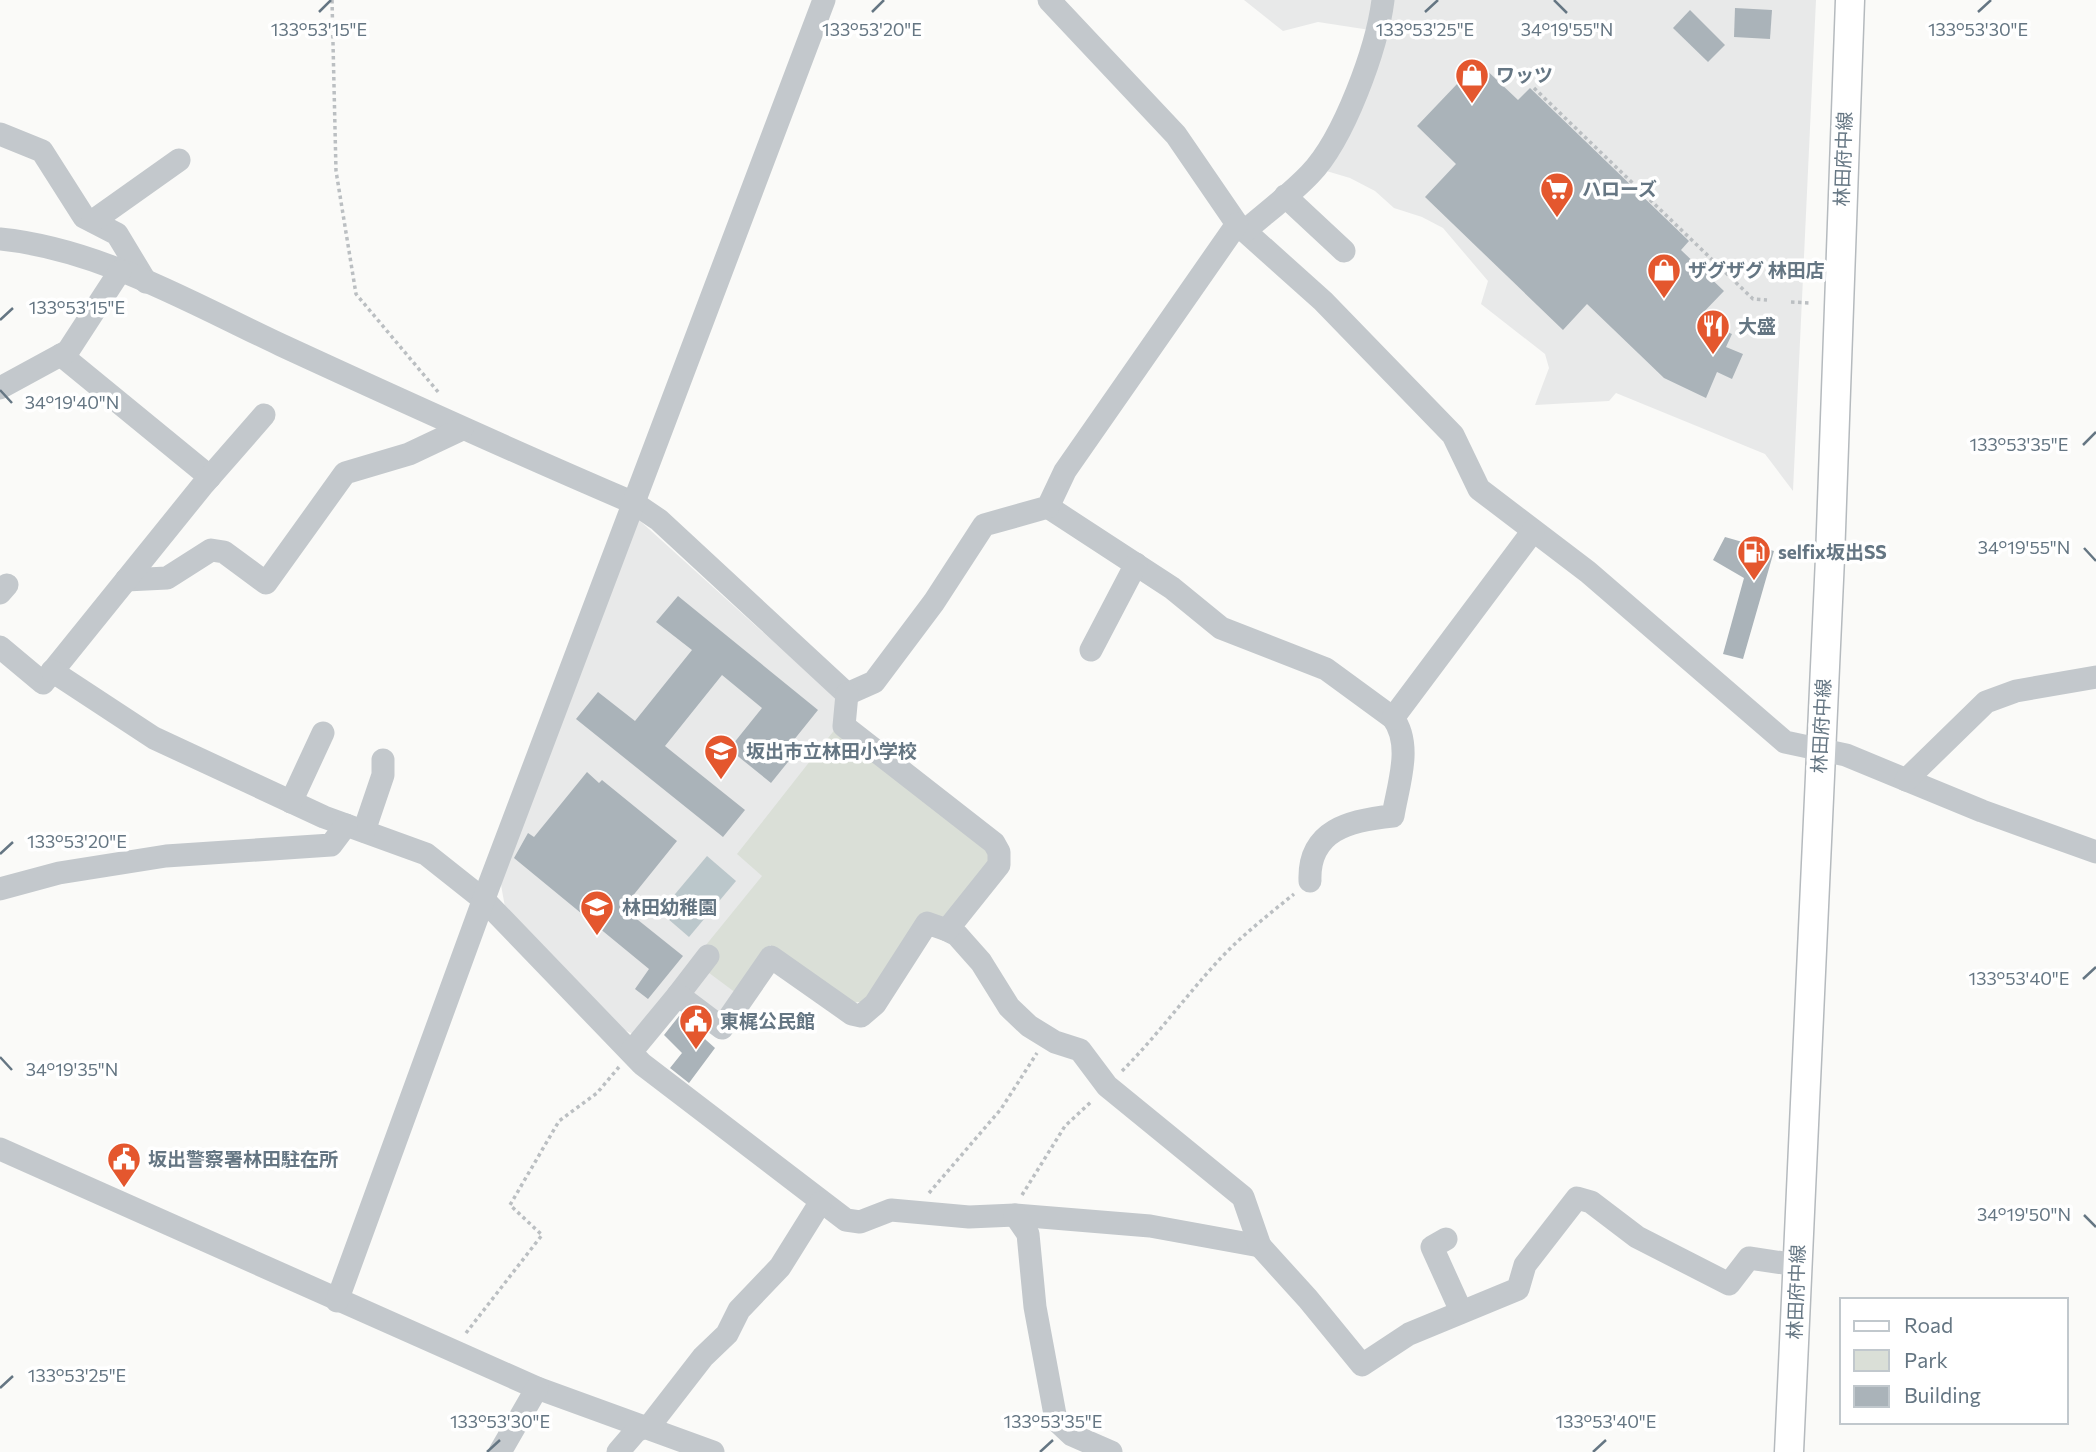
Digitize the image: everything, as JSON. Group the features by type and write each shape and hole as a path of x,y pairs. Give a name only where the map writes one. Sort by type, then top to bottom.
{"main road":[{"name":"林田府中線","path":"1789,1452 1850,0"}],"street":[{"path":"337,1301 484,900 824,0"},
{"path":"1049,0 1176,135 1241,228 1323,301 1453,435 1479,489 1588,572 1785,742 1846,755 2096,852"},
{"path":"1048,507 1065,471 1241,228 1285,196 1312,172 1339,128 1369,59 1382,0"},
{"path":"0,134 42,151 84,217 117,234 146,282"},
{"path":"93,221 179,160"},
{"path":"1285,196 1344,251"},
{"path":"0,239 40,243 120,271 462,429 634,503 659,520 847,694"},
{"path":"0,388 68,351 120,271"},
{"path":"61,355 209,477"},
{"path":"0,647 43,683 209,477 264,415"},
{"path":"126,580 167,578 211,550 224,552 266,583 345,473 409,454 462,429"},
{"path":"847,694 874,682 934,602 984,525 1048,507 1172,588 1221,628 1325,669 1393,718 1401,728 1404,742 1394,816 1350,824 1318,843 1309,861 1310,881"},
{"path":"1393,718 1533,531"},
{"path":"1091,650 1136,564"},
{"path":"52,671 154,738 290,802 426,853 484,900 642,1064 820,1203 846,1220 860,1222 891,1210 969,1217 1015,1215 1150,1226 1260,1245"},
{"path":"1906,780 1986,702 2016,691 2096,677"},
{"path":"847,694 844,726 993,843 999,852 999,865 947,930"},
{"path":"290,802 323,733"},
{"path":"1,889 59,873 166,856 331,845 355,828 383,775 383,760"},
{"path":"678,995 722,1028 771,957 852,1014 861,1016 875,1004 928,923 957,935 981,962 1009,1007 1029,1026 1051,1040 1080,1050 1107,1086 1243,1197 1260,1245 1362,1365 1409,1334 1518,1289 1525,1265 1577,1198 1591,1202 1637,1237 1729,1284 1749,1258 1797,1265"},
{"path":"631,1052 708,956"},
{"path":"0,1149 537,1388 713,1452"},
{"path":"618,1452 650,1424 703,1357 727,1334 739,1310 780,1268 820,1203"},
{"path":"1015,1215 1028,1234 1035,1307 1056,1420 1072,1435 1111,1452"},
{"path":"1446,1239 1432,1247 1461,1311"},
{"path":"500,1452 537,1388"}],"path":[{"path":"332,0 336,171 356,294 444,399"},
{"path":"1534,88 1752,299 1767,300"},
{"path":"1791,302 1810,303"},
{"path":"1015,1215 1015,1206 1065,1126 1144,1049 1217,962 1254,925 1310,881"},
{"path":"915,1212 1001,1109 1030,1060 1051,1040"},
{"path":"451,1351 542,1235 510,1205 559,1121 597,1093 631,1052"}],"shaded area":[{"path":"1244,0 1816,0 1793,491 1765,454 1616,393 1609,401 1535,405 1549,368 1545,354 1481,304 1488,281 1443,228 1422,217 1394,208 1375,191 1350,178 1323,170 1370,30 1318,22 1283,31"},
{"name":"坂出市立林田小学校","path":"639,520 839,701 851,1003 770,945 721,1014 676,984 635,1035 622,1029 506,913 500,879 632,521"},
{"path":"707,856 736,881 689,937 660,912"}],"green space":[{"path":"836,728 990,849 993,863 946,922 923,919 871,1001 851,1003 770,945 736,993 693,961 762,876 737,854"}],"building":[{"path":"1735,8 1772,10 1770,39 1734,37"},
{"path":"1690,10 1725,45 1708,62 1673,28"},
{"name":"ハローズ","path":"1478,62 1518,100 1530,88 1689,241 1681,250 1724,291 1697,319 1732,334 1726,347 1743,354 1732,379 1717,372 1706,398 1664,378 1587,304 1563,330 1425,197 1456,164 1417,126"},
{"path":"1725,537 1774,551 1743,659 1723,654 1744,578 1713,560"},
{"path":"678,596 818,710 785,751 792,757 771,783 729,749 762,708 722,675 665,746 745,810 723,837 576,719 598,692 635,721 692,650 656,622"},
{"path":"587,772 599,783 602,780 677,841 623,908 683,956 648,999 635,989 649,969 514,858 528,833 534,837"},
{"name":"東梶公民館","path":"679,1016 715,1048 689,1083 670,1068 682,1053 664,1035"}],"place":[{"name":"ワッツ","path":"1472,105"},
{"name":"ハローズ","path":"1557,219"},
{"name":"ザグザグ 林田店","path":"1664,300"},
{"name":"大盛","path":"1713,356"},
{"name":"selfix坂出SS","path":"1754,582"},
{"name":"坂出市立林田小学校","path":"721,781"},
{"name":"林田幼稚園","path":"597,937"},
{"name":"東梶公民館","path":"696,1051"},
{"name":"坂出警察署林田駐在所","path":"124,1189"}]}
